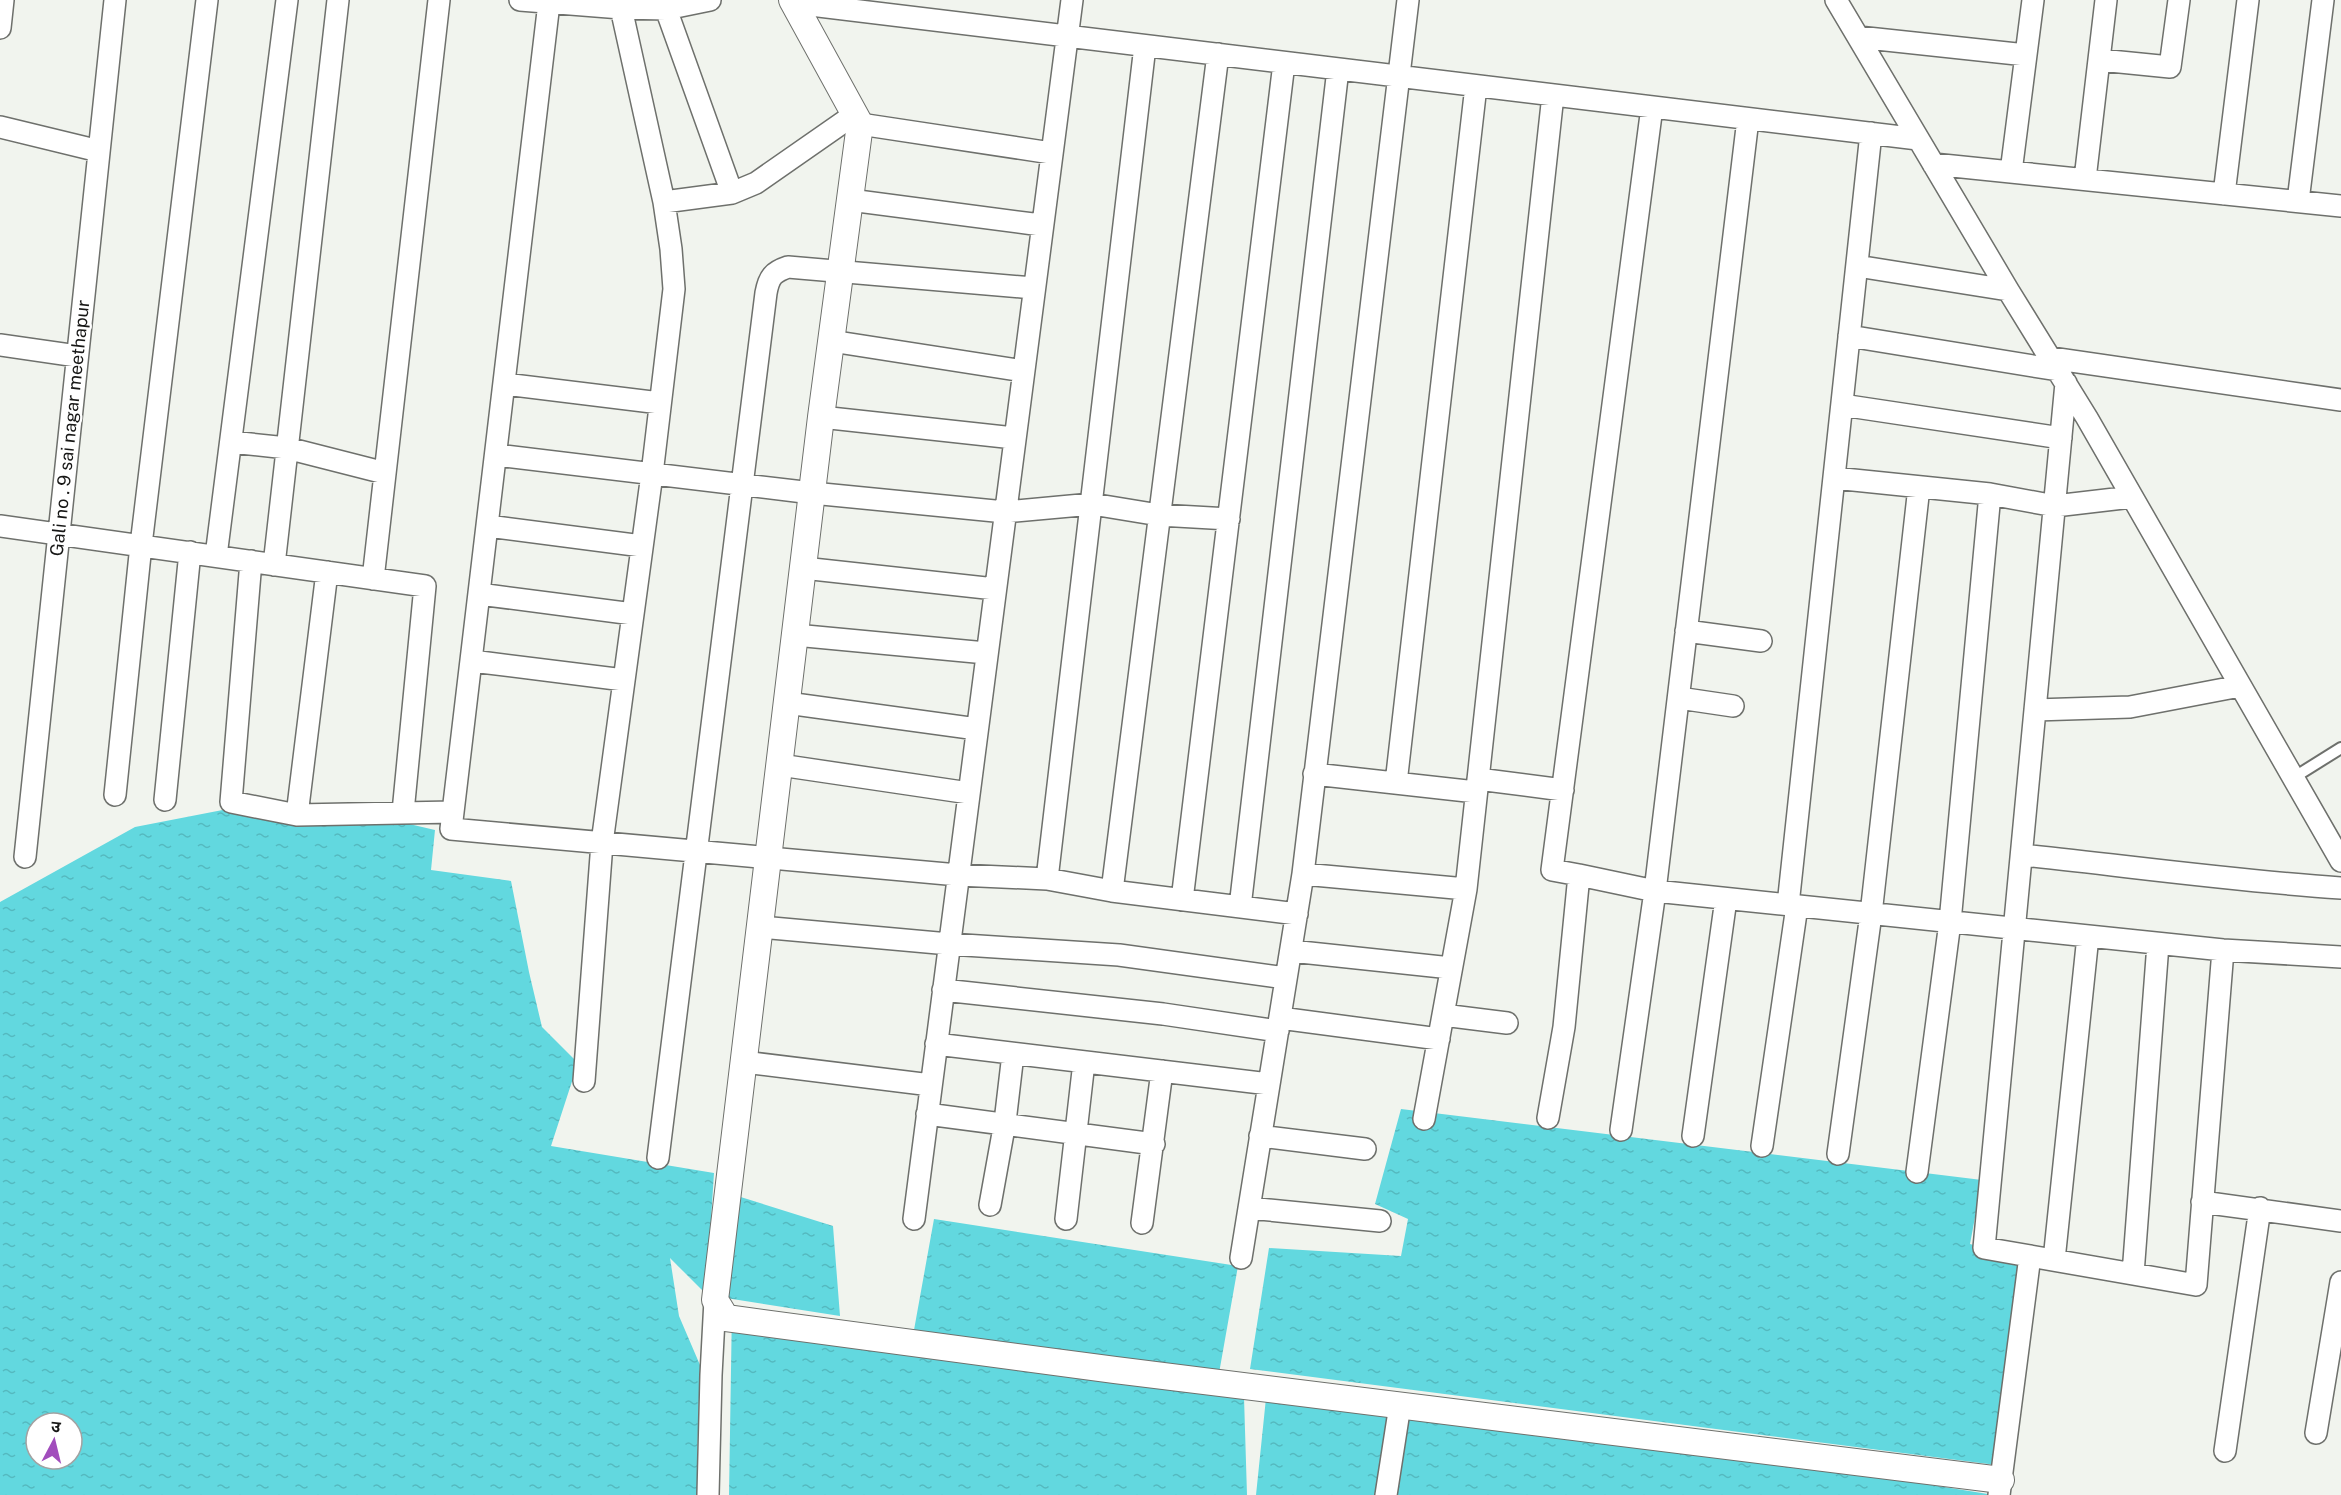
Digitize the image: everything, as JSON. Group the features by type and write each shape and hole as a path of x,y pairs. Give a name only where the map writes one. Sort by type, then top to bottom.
{"street":[{"path":"0,28 3,0"},
{"name":"Gali no . 9 sai nagar meethapur","path":"25,857 115,0"},
{"path":"115,795 141,545 207,0"},
{"path":"216,556 287,0"},
{"path":"274,565 338,0"},
{"path":"373,579 439,0"},
{"path":"520,0 666,9 710,0"},
{"path":"914,1219 1041,225 1072,0"},
{"path":"1241,1258 1303,874 1408,0"},
{"path":"1836,0 2008,290 2059,370 2341,861"},
{"path":"2011,172 2033,0"},
{"path":"2085,179 2106,0"},
{"path":"2100,60 2170,67 2179,0"},
{"path":"2224,194 2248,0"},
{"path":"2298,201 2324,0"},
{"path":"562,2 505,384 451,829 958,875 1047,879 1112,891 1297,914"},
{"path":"793,2 1918,139"},
{"path":"708,1495 711,1375 716,1300 858,119 793,2"},
{"path":"584,1081 602,843 652,474 674,289 664,201 621,8"},
{"path":"666,9 732,194"},
{"path":"1858,37 2026,55"},
{"path":"1047,879 1145,46"},
{"path":"1112,891 1218,54"},
{"path":"1182,900 1284,63"},
{"path":"1240,907 1338,69"},
{"path":"1396,783 1476,86"},
{"path":"1424,1119 1466,889 1553,95"},
{"path":"1652,107 1552,870 1655,891 1726,899 2158,944 2341,957"},
{"path":"1621,1130 1655,891 1748,118"},
{"path":"664,201 732,194 756,183 858,119 1051,153"},
{"path":"0,127 99,151"},
{"path":"1761,1146 1792,906 1871,133"},
{"path":"1933,164 2341,206"},
{"path":"850,200 1041,225"},
{"path":"1857,266 2008,290"},
{"path":"658,1158 769,278 776,271 788,267 1033,288"},
{"path":"1849,336 2059,370 2341,400"},
{"path":"831,341 1023,371"},
{"path":"0,345 77,356"},
{"path":"2059,370 2061,438 1984,1248 2196,1285 2223,950"},
{"path":"505,384 660,403"},
{"path":"1842,405 2061,438"},
{"path":"821,417 1014,438"},
{"path":"231,442 287,448 385,473"},
{"path":"496,455 812,494 1005,512 1092,504 1160,515 1228,519"},
{"path":"1834,478 1990,494 2055,506 2132,497"},
{"path":"1838,1154 1871,914 1919,487"},
{"path":"1917,1172 1950,922 1990,494"},
{"path":"0,525 425,586 403,812"},
{"path":"488,526 642,546"},
{"path":"165,800 190,552"},
{"path":"251,561 231,802 297,815 453,812"},
{"path":"803,568 995,589"},
{"path":"297,815 327,572"},
{"path":"479,594 633,614"},
{"path":"1686,631 1761,641"},
{"path":"795,635 986,653"},
{"path":"472,661 624,680"},
{"path":"2035,710 2130,707 2240,686"},
{"path":"1679,698 1733,706"},
{"path":"787,703 977,729"},
{"path":"780,765 969,792"},
{"path":"1314,774 1396,783 1563,790"},
{"path":"2022,855 2197,873 2269,884 2341,888"},
{"path":"1303,874 1466,889"},
{"path":"1548,1118 1564,1027 1580,875"},
{"path":"1693,1137 1726,899"},
{"path":"761,927 949,944 1119,955 1286,978"},
{"path":"2054,1260 2088,936"},
{"path":"2133,1274 2158,944"},
{"path":"1291,951 1451,968"},
{"path":"943,990 1163,1014 1438,1039"},
{"path":"1443,1015 1507,1023"},
{"path":"936,1044 1269,1084"},
{"path":"990,1205 1005,1122 1013,1054"},
{"path":"744,1062 931,1085"},
{"path":"1066,1219 1084,1062"},
{"path":"1142,1223 1162,1071"},
{"path":"927,1114 1005,1122 1154,1144"},
{"path":"1260,1136 1365,1149"},
{"path":"2202,1202 2260,1208 2341,1221"},
{"path":"1249,1208 1380,1221"},
{"path":"2225,1451 2260,1208"},
{"path":"716,1300 726,1318 1400,1405 2000,1487 2030,1256"},
{"path":"2316,1433 2341,1282"},
{"path":"1386,1495 1400,1405"}],"lane":[{"path":"2293,778 2341,748"}],"water":[{"path":"238,807 375,816 435,830 431,870 511,881 542,1027 578,1063 551,1146 714,1173 704,1292 670,1258 679,1316 700,1365 697,1462 701,1495 0,1495 0,902 135,827"},
{"path":"1401,1109 1982,1180 1970,1244 2033,1262 2004,1466 1250,1369 1269,1248 1401,1256 1408,1219 1375,1204"},
{"path":"731,1194 833,1226 840,1316 726,1298"},
{"path":"934,1219 1238,1266 1218,1379 914,1330"},
{"path":"732,1307 1244,1397 1247,1495 729,1495"},
{"path":"1266,1398 1820,1467 1994,1495 1256,1495"}]}
